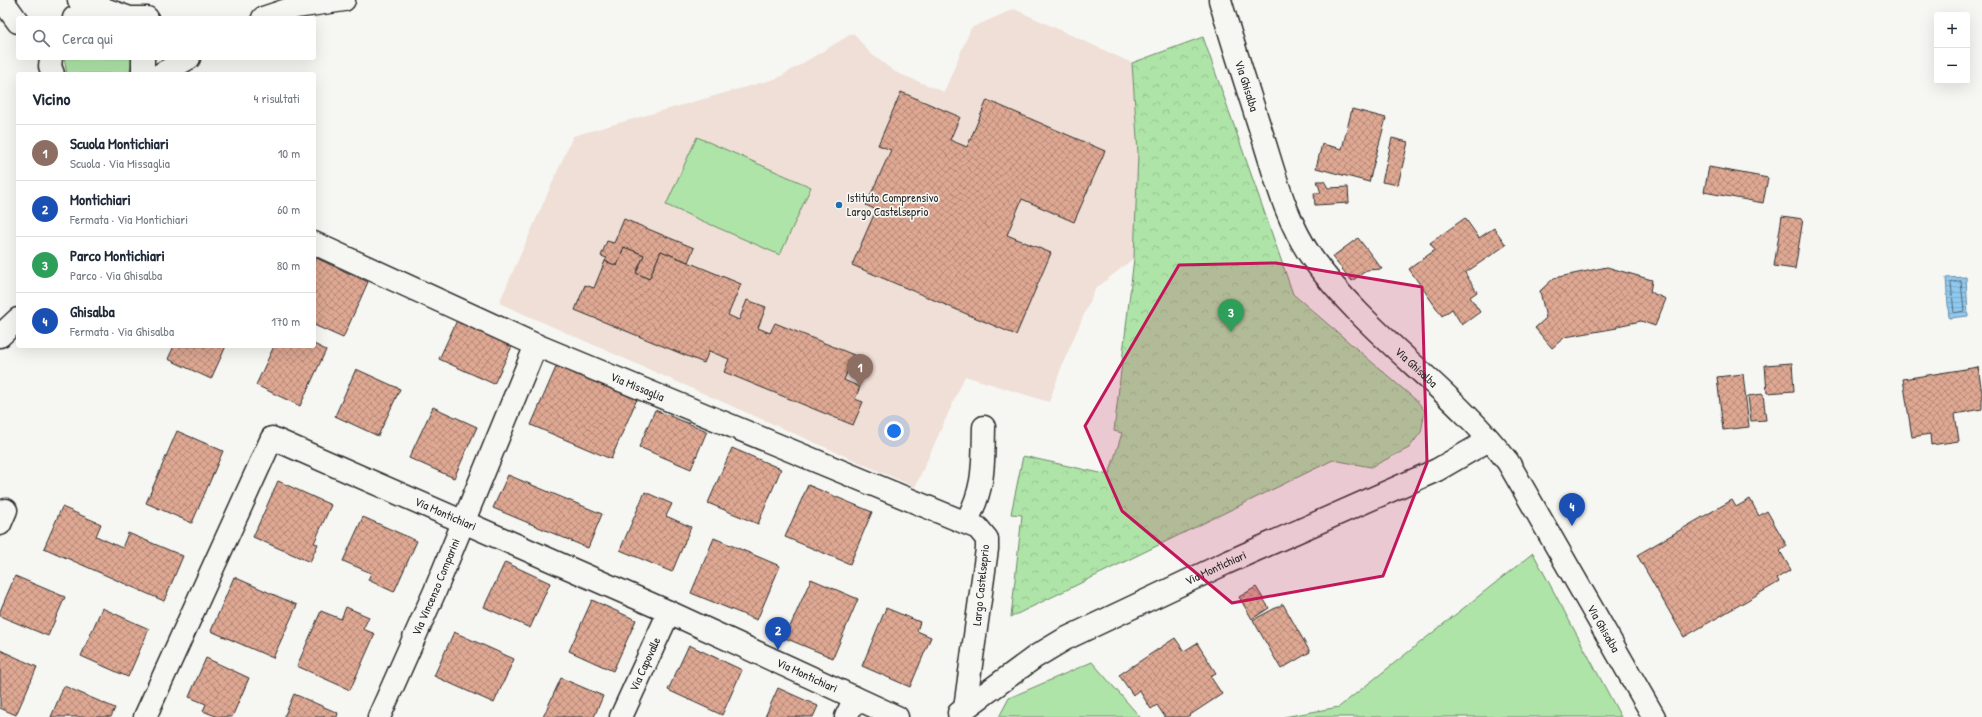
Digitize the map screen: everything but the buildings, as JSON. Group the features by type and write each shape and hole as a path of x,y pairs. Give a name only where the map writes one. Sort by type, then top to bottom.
{"street":[{"path":"2,0 16,19"},
{"path":"269,16 303,4 344,0"},
{"name":"Via Ghisalba","path":"1220,0 1283,202 1303,245 1348,302 1490,440 1513,470 1654,717"},
{"path":"76,16 87,3 124,16"},
{"path":"143,60 143,72"},
{"path":"164,72 186,60"},
{"name":"Via Missaglia","path":"316,244 536,345 966,522"},
{"path":"0,336 16,321"},
{"name":"Via Vincenzo Comparini","path":"379,717 435,591 536,345"},
{"path":"966,522 980,490 983,474 984,427"},
{"name":"Via Montichiari","path":"145,717 272,438 669,612 851,708 897,717"},
{"name":"Via Montichiari","path":"960,712 1035,657 1065,640 1226,563 1437,470 1490,440"},
{"name":"Largo Castelseprio","path":"960,712 974,655 988,544 981,530 966,522"},
{"name":"Via Capovalle","path":"621,717 669,612"}],"highlighted area":[{"path":"1276,263 1422,287 1427,463 1383,576 1232,603 1122,511 1085,426 1179,265"}],"shaded area":[{"name":"Istituto Comprensivo Largo Castelseprio","path":"1014,9 1132,63 1138,153 1134,258 1095,289 1063,363 1049,402 965,376 915,487 499,303 573,136 778,78 853,33 870,53 895,72 944,92 971,28"}],"green space":[{"path":"1203,37 1293,294 1417,401 1425,411 1421,432 1409,448 1371,467 1333,460 1011,617 1022,515 1011,514 1023,456 1109,475 1122,433 1114,431 1134,258 1138,153 1132,63"},
{"path":"64,60 132,60 130,72 67,72"},
{"path":"697,137 811,187 780,255 666,205"},
{"path":"1533,553 1621,717 1284,717 1339,707"},
{"path":"1092,662 1140,717 999,717 1009,698"}],"water":[{"path":"1966,277 1968,316 1949,318 1946,278"}],"place":[{"name":"Istituto Comprensivo Largo Castelseprio","path":"839,205"},
{"name":"Parco Montichiari","path":"1231,332"},
{"name":"Scuola Montichiari","path":"860,387"},
{"name":"Ghisalba","path":"1572,526"},
{"name":"Montichiari","path":"778,650"}]}
